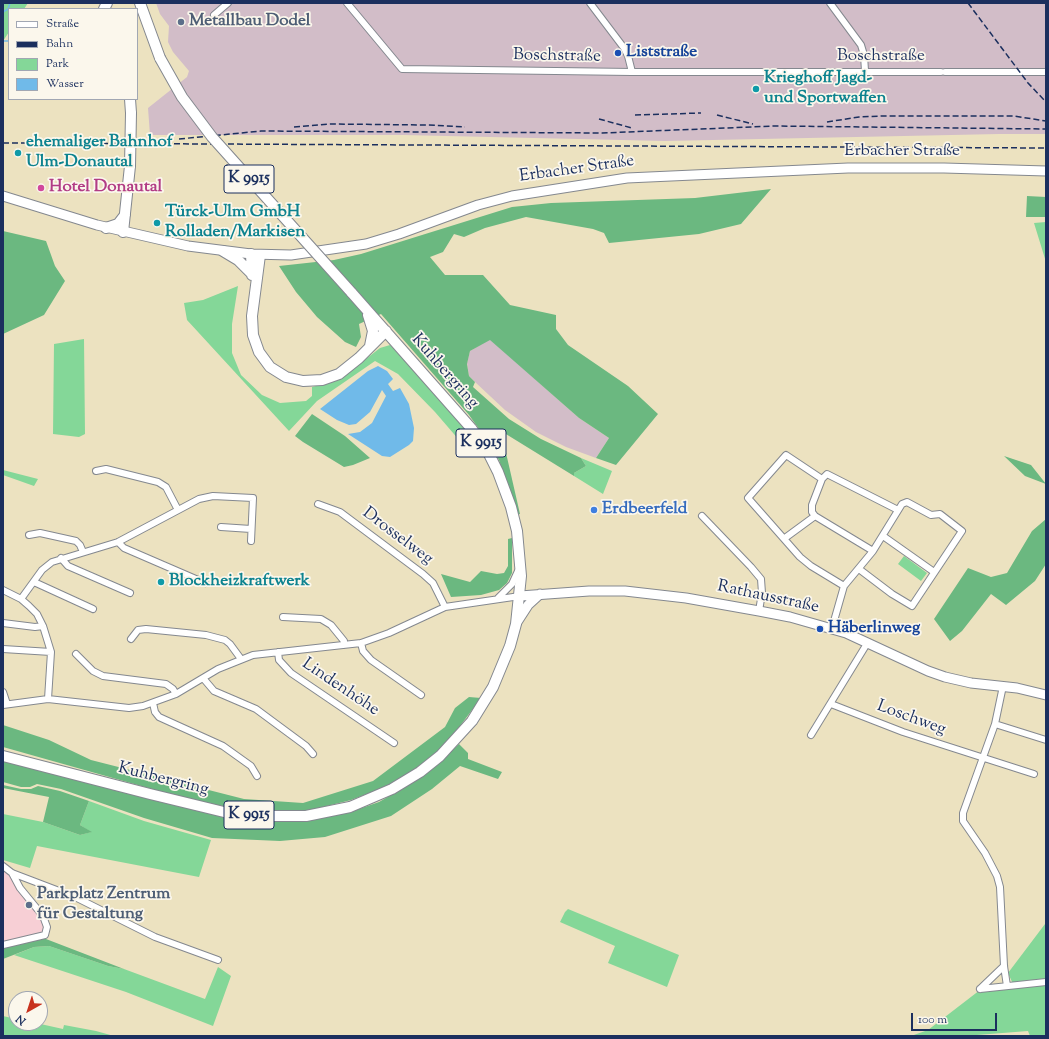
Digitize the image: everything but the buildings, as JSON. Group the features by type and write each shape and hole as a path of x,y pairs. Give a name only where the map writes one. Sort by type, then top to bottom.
{"main road":[{"name":"Kuhbergring","path":"3,756 224,812 256,816 284,817 306,816 350,807 392,789 420,772 440,756 457,739 472,721 493,687 510,646 516,624 520,596 521,564 517,531 508,497 488,452 458,411 241,170 194,114 160,58 142,6"},
{"path":"123,232 130,166 130,100"},
{"name":"Erbacher Straße","path":"3,196 106,228 188,246 255,255 297,255 366,244 399,234 478,205 512,196 626,178 848,168 944,168 1046,171"},
{"path":"106,228 118,224 125,215"},
{"path":"223,251 238,260 252,274 256,286"},
{"path":"252,274 255,255"},
{"path":"255,255 256,286 252,316 253,335 259,352 270,367 286,377 303,382 322,380 339,374 386,331"},
{"path":"364,306 372,326 373,336 370,347"},
{"name":"Rathausstraße","path":"520,596 590,591 647,593 686,598 759,611 832,628 868,642 928,671 945,677 1003,686 1046,695"},
{"path":"516,624 525,609 540,594"}],"street":[{"path":"214,15 228,3"},
{"name":"Boschstraße","path":"347,3 402,69 632,72 1046,72"},
{"path":"590,3 624,48 628,56 632,72"},
{"path":"830,3 861,45 864,55 864,71"},
{"path":"822,479 786,455 748,498 785,538 800,557 811,566 844,586"},
{"path":"96,471 106,469 158,482 166,487 178,510"},
{"path":"873,551 815,516 812,512 812,505 822,479 827,474 898,510"},
{"path":"22,599 46,566 61,558 118,542 199,499 213,496 253,498 251,541"},
{"path":"832,628 844,586 873,551 902,504 907,502 931,515 940,514 962,531 912,606 886,590 859,569"},
{"name":"Drosselweg","path":"318,504 340,512 423,574 433,583 445,607"},
{"path":"702,516 751,567 761,580 762,593 759,611"},
{"path":"785,538 815,516"},
{"path":"221,526 252,529"},
{"path":"29,535 40,533 76,541 80,545 83,552"},
{"path":"883,536 934,572"},
{"path":"118,542 124,548 205,583"},
{"path":"61,558 68,566 119,591 130,593"},
{"path":"497,599 512,584 521,564"},
{"path":"191,585 194,578"},
{"path":"34,582 91,608 86,614"},
{"path":"3,590 22,599 37,614 44,626 51,652 48,699"},
{"name":"Lindenhöhe","path":"3,692 5,704 48,699 129,708 153,703 176,694 203,678 241,659 253,655 361,642 389,633 445,607 520,596"},
{"path":"283,617 321,619 331,625 344,641 344,645"},
{"path":"3,623 35,627 44,626"},
{"path":"131,639 138,630 146,628 206,635 226,640 241,659"},
{"path":"361,642 363,651 371,660 421,695"},
{"path":"811,734 831,704 868,642"},
{"path":"3,649 51,652"},
{"name":"Lindenhöhe","path":"278,652 279,660 291,673 394,743"},
{"path":"76,654 93,671 103,676 166,684 173,689 176,694"},
{"path":"203,678 214,691 256,709 306,746 313,754"},
{"path":"1003,686 995,724 963,813 963,821 985,853 997,876 1000,887 1004,966 1007,986"},
{"path":"153,703 155,712 159,718 223,746 251,766 257,776"},
{"name":"Loschweg","path":"831,704 903,732 1034,774"},
{"path":"995,724 1046,740"},
{"path":"3,866 12,873 75,897 155,937 218,960"},
{"path":"3,945 45,935 47,927 43,916 20,888 12,873"},
{"path":"1004,966 980,989 1046,982"}],"shaded area":[{"path":"156,3 1046,3 1046,134 665,141 403,135 150,135 148,108 187,77 189,71 173,52 168,42 169,26 160,14"},
{"path":"490,339 579,418 609,438 596,458 566,447 536,432 505,410 469,376 467,363 470,351"},
{"path":"3,871 10,874 13,883 41,917 45,927 43,933 3,942"}],"green space":[{"path":"3,3 28,3 25,8 8,8 8,34 3,41"},
{"path":"771,189 741,224 699,234 609,243 604,233 593,229 526,217 485,228 464,237 454,234 443,252 430,257 445,275 483,275 510,305 556,315 556,329 568,345 628,386 658,414 616,465 596,458 609,438 579,418 490,340 470,351 467,364 469,376 475,382 473,387 509,419 541,439 581,458 586,466 574,473 574,476 501,431 520,514 516,515 499,460 484,436 469,415 381,314 359,324 361,337 356,347 345,342 317,317 296,292 279,266 334,260 361,254 512,207 551,203 695,198"},
{"path":"1027,196 1046,197 1046,217 1026,217"},
{"path":"1046,222 1046,262 1034,223"},
{"path":"3,231 46,241 55,266 65,281 44,315 3,334"},
{"path":"238,286 232,324 232,353 241,375 262,395 280,403 306,401 312,396 312,387 339,380 380,348 390,345 445,403 475,443 466,448 435,412 398,374 375,361 317,401 289,431 187,320 184,303 203,300"},
{"path":"84,339 85,434 79,437 53,434 54,344"},
{"path":"312,414 345,436 370,458 344,467 295,436"},
{"path":"1004,456 1031,465 1046,484 1025,476"},
{"path":"581,458 612,471 603,494 574,476 574,473 586,466"},
{"path":"3,470 38,479 34,486 3,475"},
{"path":"1046,519 1046,564 1035,581 1006,605 991,594 962,631 950,641 934,619 968,568 991,577 1007,573 1032,531"},
{"path":"512,538 512,573 507,583 499,590 481,595 451,597 441,574 470,582 481,571 497,574 504,573 508,566 508,539"},
{"path":"904,556 927,573 921,581 898,564"},
{"path":"469,697 481,698 460,726 435,755 414,772 393,784 351,800 307,811 253,811 198,802 3,747 3,725 49,740 91,760 244,799 303,803 373,781 445,727 455,708"},
{"path":"459,744 468,753 468,759 502,772 498,779 460,766 432,789 391,816 325,837 280,841 212,838 144,818 61,789 37,784 30,787 21,787 3,782 3,759 224,815 356,810 379,802 405,787 443,759"},
{"path":"3,785 21,789 31,789 38,786 60,791 89,801 80,825 92,832 80,835 43,822 49,797 3,788"},
{"path":"89,801 144,821 211,840 199,877 37,846 30,868 3,860 3,814 43,822 80,835 91,832 80,825"},
{"path":"568,909 679,955 667,987 608,963 615,946 560,922"},
{"path":"1045,924 1046,980 1013,984 1008,973"},
{"path":"46,939 124,969 108,966 49,946 34,947 3,959 3,947"},
{"path":"49,946 108,966 124,969 205,999 218,967 231,976 213,1026 126,992 14,955 34,947"},
{"path":"1046,984 1046,1036 1030,1036 1028,1031 964,1036 911,1036 928,1030 980,990"},
{"path":"3,1016 8,1017 8,1031 48,1031 48,1026 63,1029 64,1025 114,1036 3,1036"}],"water":[{"path":"378,366 387,371 393,379 388,384 393,391 400,388 409,404 414,428 413,441 390,457 382,456 348,434 360,432 372,423 386,396 382,390 370,412 356,424 349,425 337,420 320,409 368,371"}],"waterway":[{"path":"8,8 10,3"},
{"path":"3,12 8,9"},
{"path":"3,41 8,41"}],"railway":[{"path":"968,3 1028,83 1046,102"},
{"path":"635,115 701,113"},
{"path":"717,115 753,124"},
{"path":"827,122 859,117 882,116 1014,116 1046,121"},
{"path":"599,119 632,128"},
{"path":"294,127 330,124 465,127"},
{"path":"179,139 261,131 602,133 775,126 1046,129"},
{"path":"3,143 1046,148"}],"place":[{"name":"Metallbau Dodel","path":"181,22"},
{"name":"Liststraße","path":"618,53"},
{"name":"Krieghoff Jagd- und Sportwaffen","path":"756,89"},
{"name":"ehemaliger Bahnhof Ulm-Donautal","path":"18,153"},
{"name":"Hotel Donautal","path":"41,188"},
{"name":"Türck-Ulm GmbH Rolladen/Markisen","path":"157,223"},
{"name":"Erdbeerfeld","path":"594,510"},
{"name":"Blockheizkraftwerk","path":"161,582"},
{"name":"Häberlinweg","path":"820,629"},
{"name":"Parkplatz Zentrum für Gestaltung","path":"29,905"}]}
